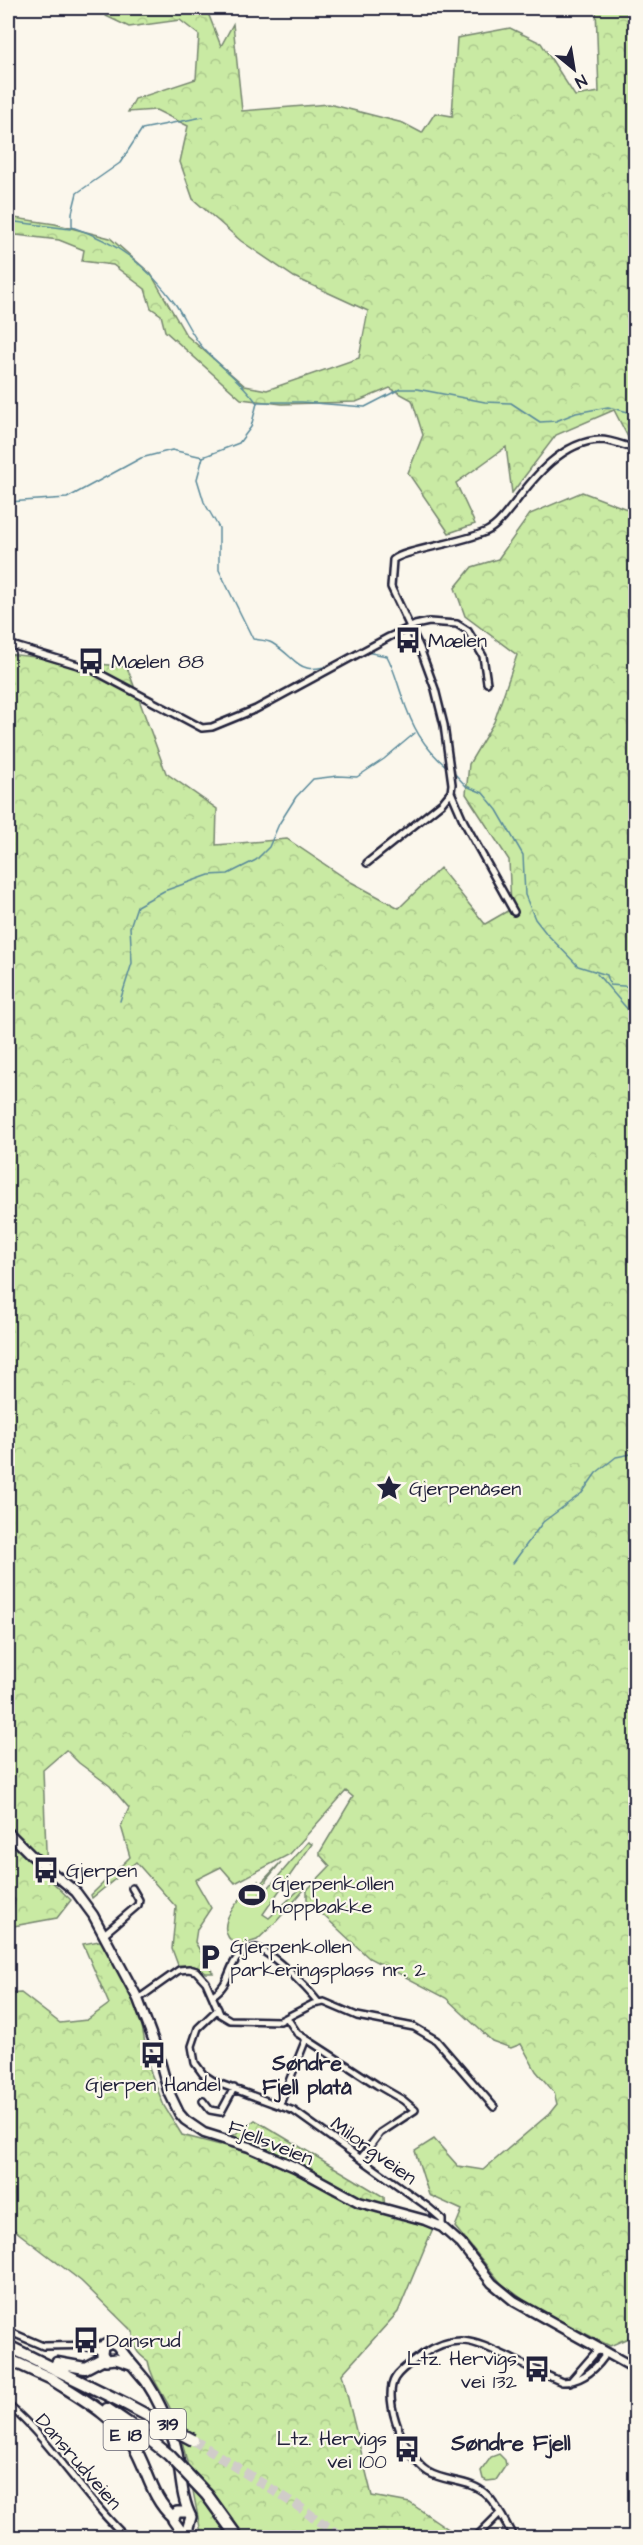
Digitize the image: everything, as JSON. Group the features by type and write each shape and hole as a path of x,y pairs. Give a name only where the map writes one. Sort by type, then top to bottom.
{"highway":[{"name":"E 18","path":"8,2345 74,2368 90,2367 103,2352"},
{"name":"E 18","path":"8,2345 193,2440"},
{"name":"E 18","path":"8,2359 97,2403 135,2428 169,2455 207,2495 238,2538"},
{"name":"E 18","path":"50,2378 108,2416 140,2457 159,2503 180,2513"}],"main road":[{"name":"Fjellsveien","path":"8,1832 31,1855 76,1892 104,1934 138,2000 156,2047 168,2090 179,2113 191,2125 204,2133 249,2147 288,2163 359,2202 442,2227 461,2244 492,2283 514,2301 636,2369"},
{"name":"319","path":"118,2355 110,2361 103,2352 114,2343 118,2355 131,2364 149,2386 166,2421 177,2452 182,2492 180,2513 174,2524 184,2528"},
{"name":"319","path":"180,2513 191,2519 184,2528"},
{"name":"319","path":"184,2528 187,2538"}],"street":[{"path":"367,863 439,805 451,792 453,784 438,700 410,627 391,587 392,563 398,555 440,547 490,530 501,521 548,465 568,451 597,440 636,449"},
{"path":"8,644 91,669 193,725 207,728 256,709 410,627 437,622 464,627 483,656 488,683"},
{"path":"451,792 470,833 514,912"},
{"path":"104,1934 138,1905 138,1897 132,1888"},
{"path":"213,1995 226,1984 232,1961 256,1948 266,1953 291,1974 318,2002"},
{"path":"138,2000 184,1969 193,1970 201,1976 223,2017 235,2021 274,2022 318,2002 328,2003 357,2016 414,2027 425,2031 448,2053 494,2107"},
{"name":"Milorgveien","path":"218,2009 196,2031 192,2052 203,2074 210,2079 294,2111 435,2211 442,2219 442,2227"},
{"path":"287,2018 297,2033 416,2110 380,2133 361,2158"},
{"path":"280,2104 306,2039"},
{"path":"203,2101 210,2110 221,2112 234,2088"},
{"path":"8,2331 43,2346 94,2343 103,2352"},
{"path":"514,2538 487,2495 478,2488 428,2472 418,2463 401,2433 391,2408 390,2390 394,2379 407,2366 440,2343 467,2340 483,2345 562,2382 570,2382 578,2380 600,2362 604,2357 603,2350 596,2352 570,2382"},
{"name":"Dansrudveien","path":"8,2405 55,2453 127,2538"},
{"path":"475,2538 500,2513"}],"green space":[{"path":"107,8 206,8 221,46 233,24 242,111 329,104 403,123 422,133 435,113 452,116 457,38 510,28 541,43 575,96 599,92 596,8 635,8 635,446 631,443 614,410 556,435 512,493 506,447 456,483 475,524 449,533 408,473 423,435 412,400 390,388 356,402 282,404 241,399 165,331 161,315 151,308 145,289 113,265 82,261 84,250 59,240 8,234 8,217 55,224 110,238 151,274 186,335 245,386 267,390 359,358 368,311 294,277 241,241 193,199 180,162 188,126 156,110 128,112 135,99 196,79 199,35 180,20 129,27 106,16"},
{"path":"582,492 635,512 636,2330 631,2337 610,2346 536,2309 501,2283 455,2227 462,2210 429,2195 415,2151 434,2139 458,2166 483,2170 549,2114 557,2104 554,2092 536,2071 521,2044 511,2048 492,2041 446,1998 369,1958 307,1900 307,1890 330,1866 320,1852 353,1797 346,1791 290,1854 235,1883 221,1867 195,1880 211,1908 197,1929 195,1942 213,1973 206,1973 194,1966 178,1965 172,1949 176,1907 136,1862 92,1898 91,1895 130,1857 121,1826 129,1808 110,1786 79,1763 66,1750 43,1770 47,1877 71,1900 57,1918 8,1927 15,1900 8,1892 8,654 127,667 166,773 217,809 216,845 287,839 351,882 399,908 440,868 485,924 511,909 509,860 466,794 469,764 494,722 517,655 465,616 455,588 472,567 498,559 530,514"},
{"name":"Gjerpenkollen hoppbakke","path":"308,1842 312,1844 263,1914 269,1918 301,1888 304,1890 257,1940 238,1946 229,1939 226,1930 226,1921 236,1903 258,1881 259,1885 281,1862 267,1879 257,1901"},
{"path":"104,1940 133,1999 142,2026 149,2068 164,2106 182,2135 220,2145 255,2120 384,2197 385,2214 433,2228 398,2312 342,2374 372,2496 410,2503 460,2537 202,2537 177,2424 153,2377 148,2361 136,2349 133,2332 81,2281 8,2225 8,1994 21,1993 60,2023 87,2020 109,2004 83,1944"},
{"path":"499,2454 505,2460 506,2465 496,2480 483,2479 481,2471 491,2457"}],"waterway":[{"path":"72,226 72,213 77,193 120,163 142,129 203,117"},
{"path":"8,221 70,229 72,227 103,240 130,257 143,267 165,291 203,348 257,403 251,427 239,443 203,457 172,450 141,458 67,498 8,502"},
{"path":"258,402 302,402 365,407 400,389 417,389 485,402 511,403 540,422 556,421 576,413 608,407 636,414"},
{"path":"203,457 197,479 204,502 219,528 219,570 253,639 272,643 306,668 313,669 336,663"},
{"path":"366,652 387,656 414,726 424,743 447,767"},
{"path":"120,1001 132,963 130,927 137,906 164,891 209,875 228,874 256,860 269,847 279,824 296,797 313,779 338,776 357,777 384,759 415,733"},
{"path":"453,772 466,786 483,793 497,810 523,855 525,895 535,919 546,933 578,966 607,975 610,985 636,987"},
{"path":"597,974 636,1019"},
{"path":"513,1563 543,1522 582,1493 596,1473 616,1457 636,1453"}],"tunnel":[{"path":"193,2440 295,2504 343,2538"}],"place":[{"name":"Mælen","path":"408,640"},
{"name":"Mælen 88","path":"91,661"},
{"name":"Gjerpenåsen","path":"389,1488"},
{"name":"Gjerpen","path":"46,1870"},
{"name":"Gjerpenkollen hoppbakke","path":"252,1895"},
{"name":"Gjerpenkollen parkeringsplass nr. 2","path":"210,1957"},
{"name":"Gjerpen Handel","path":"153,2055"},
{"name":"Dansrud","path":"86,2340"},
{"name":"Ltz. Hervigs vei 132","path":"537,2369"},
{"name":"Ltz. Hervigs vei 100","path":"407,2449"}],"district":[{"name":"Søndre Fjell platå","path":"307,2075"},
{"name":"Søndre Fjell","path":"511,2442"}]}
